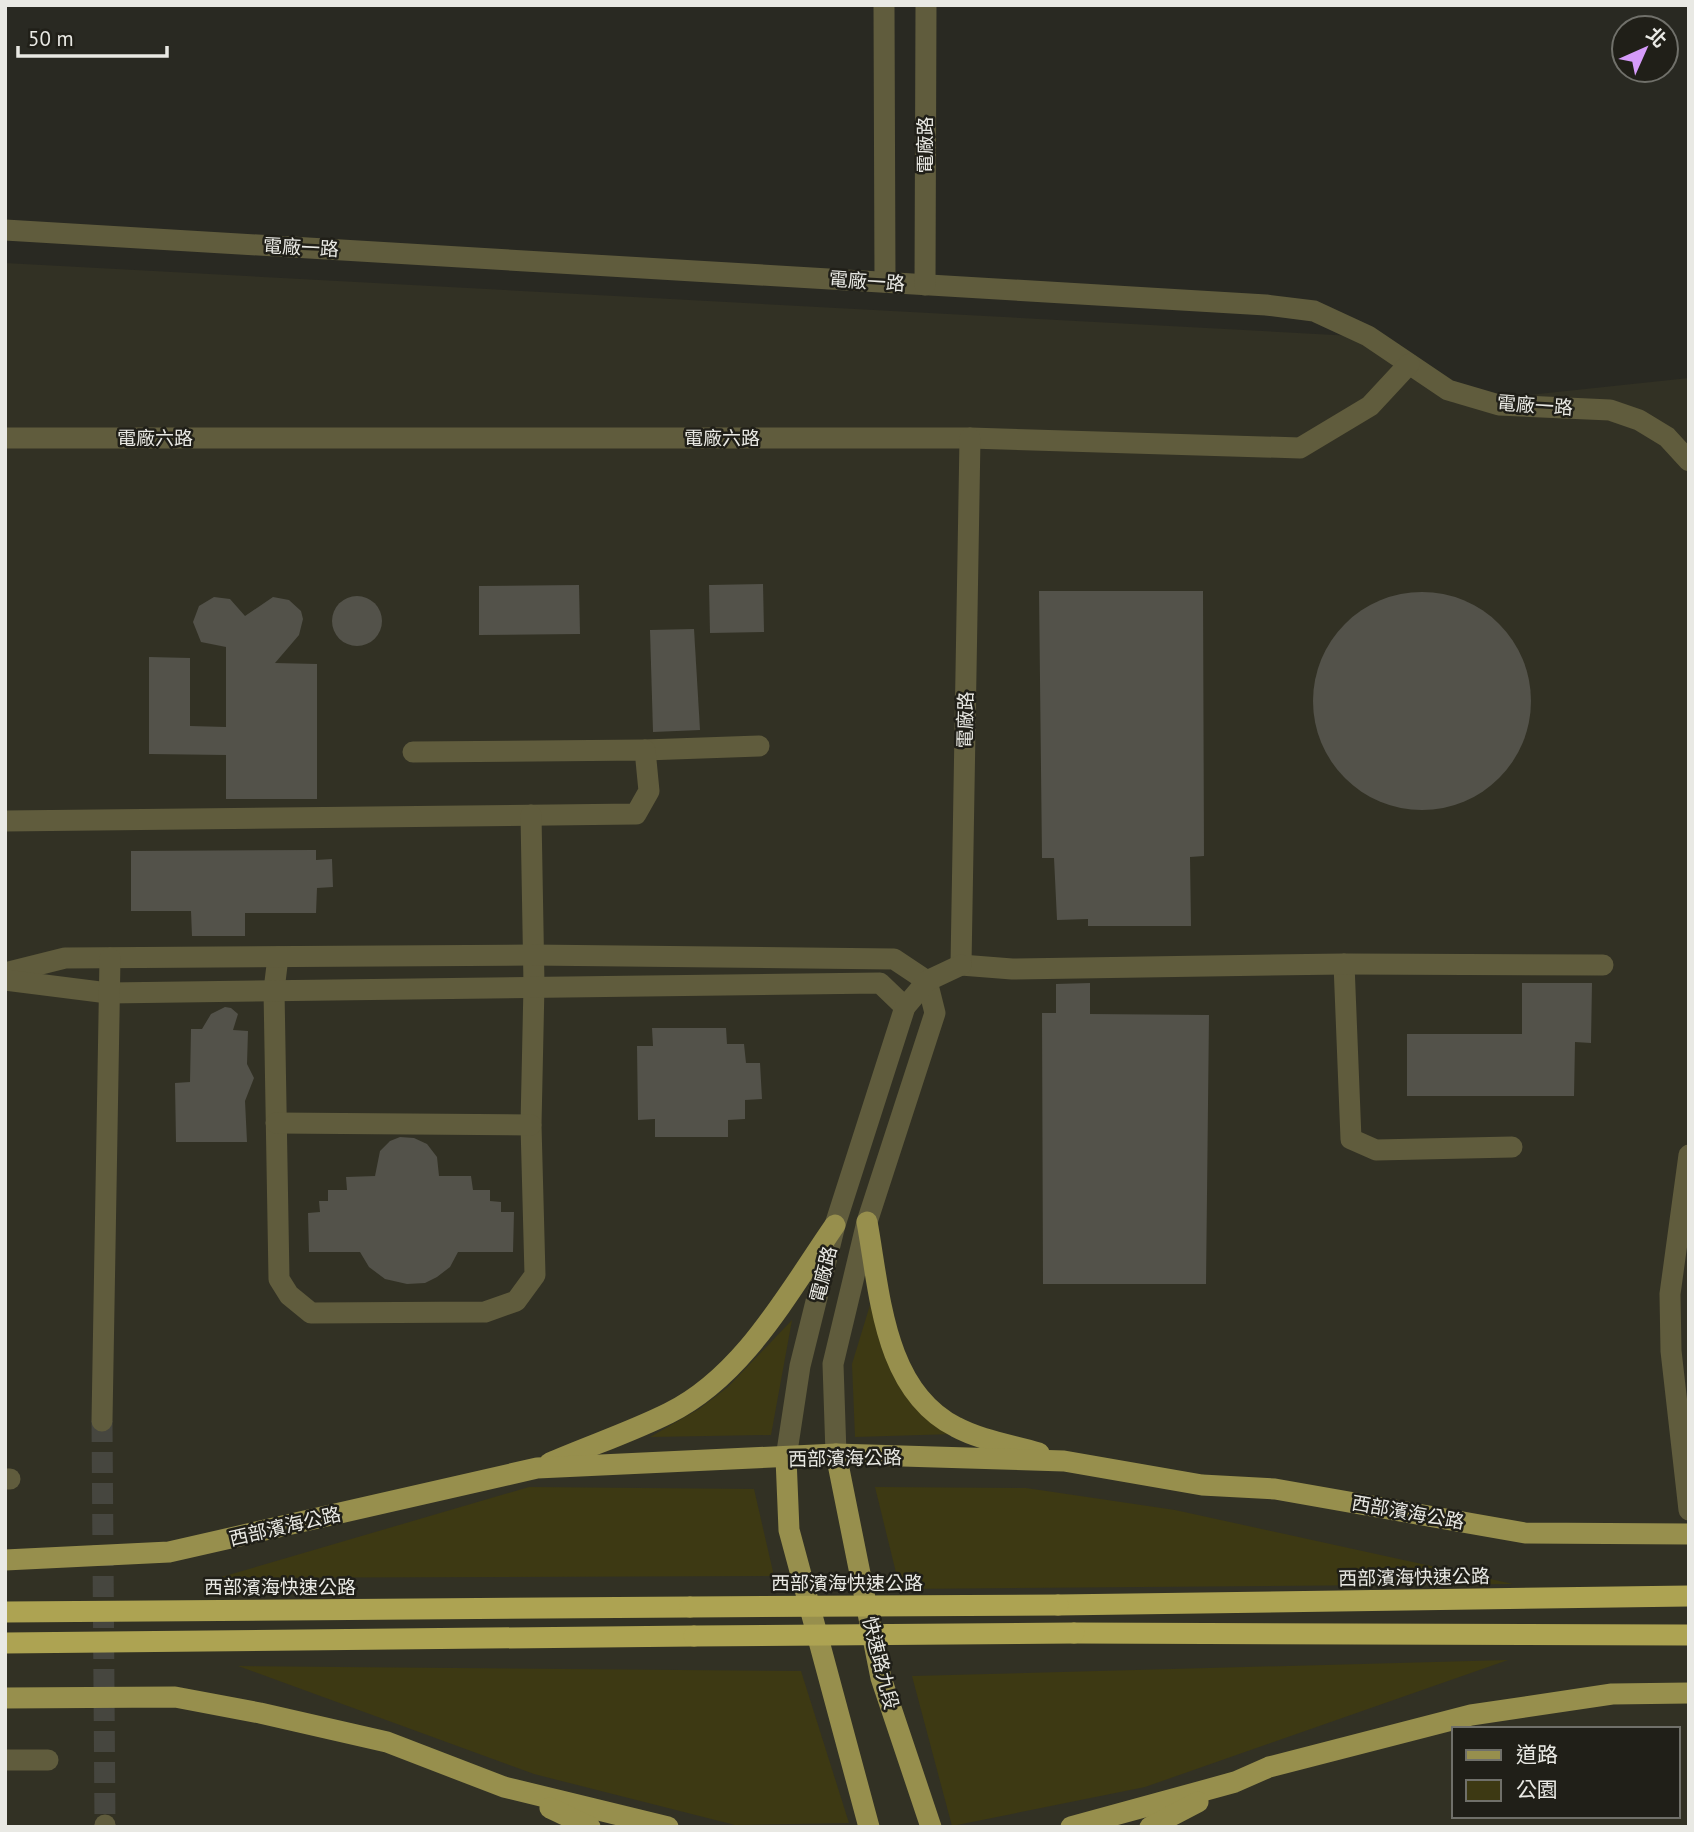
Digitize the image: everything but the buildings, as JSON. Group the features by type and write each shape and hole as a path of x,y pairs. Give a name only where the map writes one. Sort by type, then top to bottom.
{"highway":[{"name":"西部濱海快速公路","path":"5,1612 1058,1605 1689,1596"},
{"path":"5,1643 1074,1633 1689,1635"}],"main road":[{"path":"867,1222 891,1348 922,1401 956,1427 1064,1461"},
{"path":"537,1468 671,1412 717,1381 766,1325 835,1225"},
{"name":"西部濱海公路","path":"5,1560 169,1552 537,1468 836,1454 1064,1461 1202,1485 1275,1489 1525,1533 1689,1534"},
{"name":"快速路九段","path":"836,1454 881,1678 931,1827"},
{"path":"786,1458 789,1530 869,1827"},
{"path":"1150,1827 1269,1767 1471,1715 1612,1694 1689,1693"},
{"path":"5,1698 175,1697 387,1742 503,1787 590,1827"},
{"path":"1071,1827 1235,1782"},
{"path":"503,1787 667,1827"}],"street":[{"path":"884,5 885,282"},
{"name":"電廠路","path":"925,285 926,5"},
{"name":"電廠一路","path":"5,230 1266,305 1314,311 1368,336 1448,390 1499,405 1610,410 1639,420 1667,437 1689,461"},
{"name":"電廠六路","path":"5,438 970,438 1300,447 1370,406 1409,364"},
{"name":"電廠路","path":"786,1458 800,1366 835,1225 905,1007 927,981 961,965 970,438"},
{"path":"413,752 759,746"},
{"path":"5,821 636,814 649,791 645,750"},
{"path":"278,957 274,990 279,1279 289,1295 311,1313 485,1312 516,1301 535,1275 531,1125 534,985 531,955 531,815"},
{"path":"5,972 65,958 531,955 894,959 927,981"},
{"path":"102,1421 110,958"},
{"path":"961,965 1012,969 1344,964 1603,965"},
{"path":"1344,964 1351,1139 1376,1150 1512,1147"},
{"path":"5,980 108,993 534,985 880,983 905,1007"},
{"name":"電廠路","path":"836,1454 833,1364 867,1222 935,1013 927,981"},
{"path":"276,1123 531,1125"},
{"path":"1689,1155 1670,1294 1671,1351 1689,1510"},
{"path":"5,1760 48,1760"}],"shaded area":[{"path":"5,263 1353,336 1454,403 1689,378 1689,1827 5,1827"}],"green space":[{"path":"870,1305 884,1353 916,1404 954,1434 855,1437 852,1364"},
{"path":"792,1320 771,1435 650,1437 699,1409 728,1387"},
{"path":"529,1487 754,1489 774,1576 218,1578"},
{"path":"875,1487 1026,1488 1175,1510 1513,1584 900,1589"},
{"path":"1508,1660 1145,1787 952,1826 912,1676"},
{"path":"238,1666 801,1671 849,1823 735,1825 534,1774"}],"tunnel":[{"path":"102,1421 105,1825"}]}
